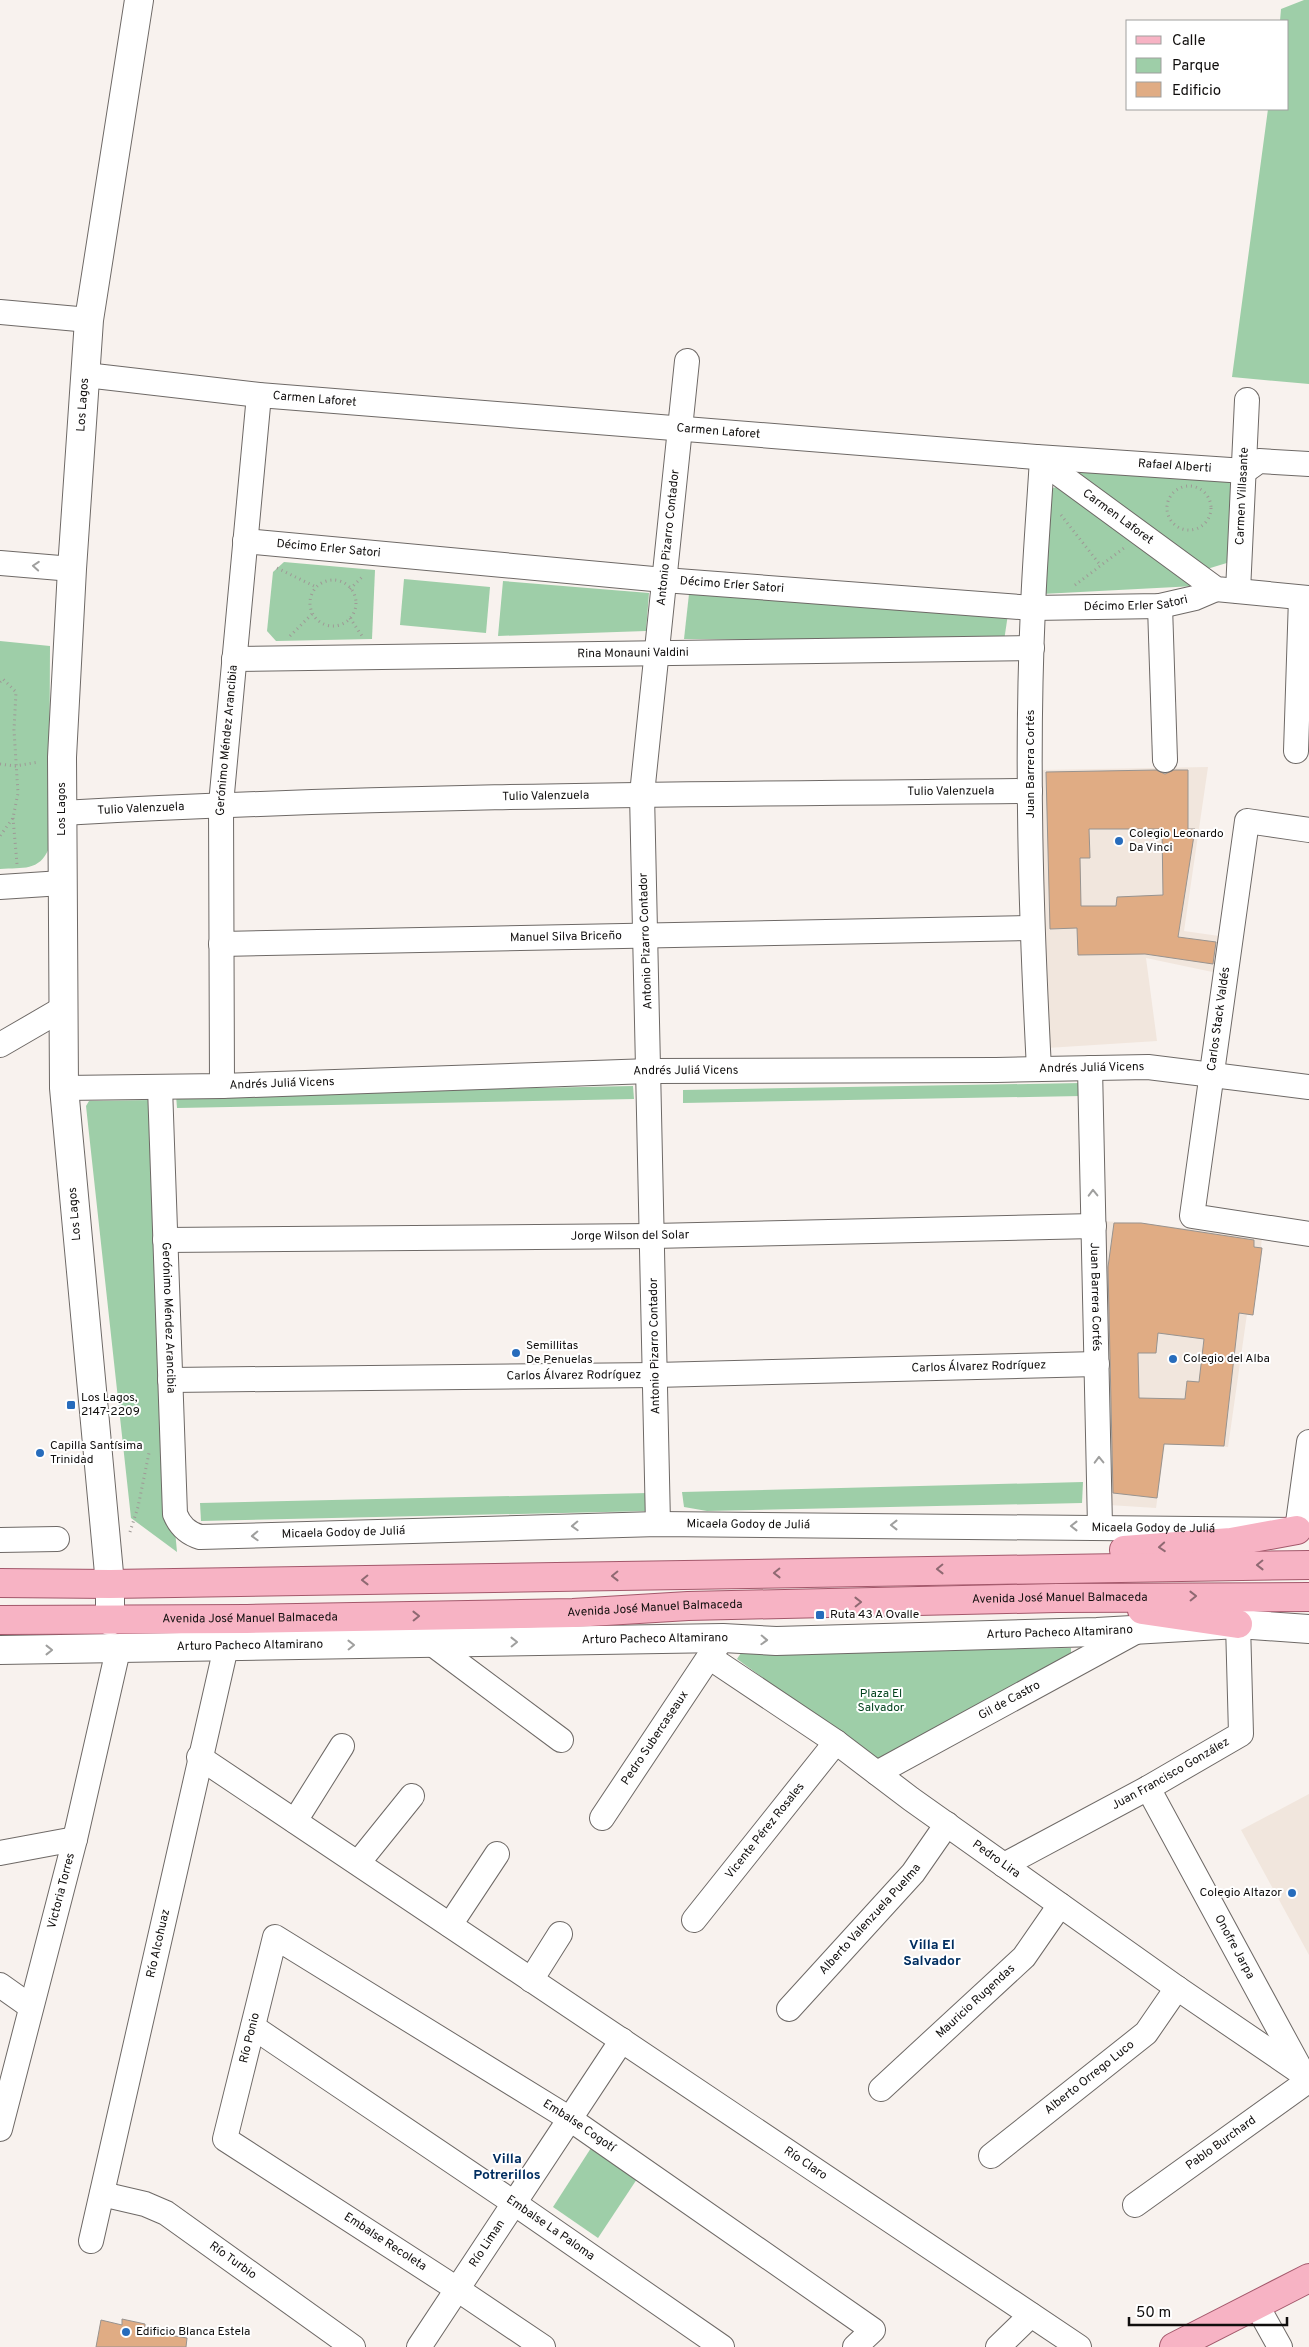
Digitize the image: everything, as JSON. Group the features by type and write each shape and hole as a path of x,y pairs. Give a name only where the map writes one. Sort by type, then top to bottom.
{"main road":[{"name":"Los Lagos","path":"110,1621 110,1584 64,1088 62,1009 50,884 62,813 62,757 72,569 89,320 139,0"},
{"path":"988,1568 1071,1554 1231,1542 1303,1530"},
{"path":"0,1583 110,1584 1309,1564"},
{"name":"Avenida José Manuel Balmaceda","path":"0,1620 64,1618 110,1621 563,1613 688,1606 1057,1598 1309,1597"},
{"path":"1057,1598 1238,1624"},
{"name":"Arturo Pacheco Altamirano","path":"0,1650 118,1650 431,1643 716,1648 776,1640 1097,1632 1238,1624 1309,1629"},
{"path":"1174,2347 1309,2278"}],"street":[{"path":"0,312 89,320"},
{"name":"Antonio Pizarro Contador","path":"658,1524 650,1071 642,794 687,361"},
{"name":"Carmen Laforet","path":"86,374 259,395 1039,458 1143,534 1227,590"},
{"name":"Gerónimo Méndez Arancibia","path":"222,1086 221,804 259,395"},
{"name":"Carmen Villasante","path":"1227,590 1245,471 1247,400"},
{"name":"Rafael Alberti","path":"1039,458 1245,471 1259,461 1309,464"},
{"name":"Juan Barrera Cortés","path":"1039,458 1039,608 1032,648 1030,791 1031,928 1039,1069"},
{"name":"Décimo Erler Satori","path":"245,546 1039,608 1160,606 1227,590"},
{"path":"0,563 72,569"},
{"path":"1227,590 1305,598 1296,751"},
{"path":"1160,606 1165,760"},
{"name":"Rina Monauni Valdini","path":"234,659 1032,648"},
{"name":"Tulio Valenzuela","path":"62,813 221,804 642,794 1030,791"},
{"name":"Carlos Stack Valdés","path":"1309,830 1246,821 1192,1216 1309,1234"},
{"path":"0,887 50,884"},
{"name":"Manuel Silva Briceño","path":"221,944 1031,928"},
{"path":"0,1045 62,1009"},
{"name":"Andrés Juliá Vicens","path":"64,1088 222,1086 650,1071 1148,1067 1309,1087"},
{"name":"Juan Barrera Cortés","path":"1090,1068 1100,1526"},
{"name":"Gerónimo Méndez Arancibia","path":"160,1087 175,1514 185,1530 200,1537"},
{"name":"Jorge Wilson del Solar","path":"165,1240 653,1236 1094,1226"},
{"name":"Carlos Álvarez Rodríguez","path":"170,1380 655,1375 1097,1364"},
{"path":"1303,1530 1309,1442"},
{"name":"Micaela Godoy de Juliá","path":"200,1537 658,1524 1100,1526 1303,1530"},
{"path":"0,1540 57,1539"},
{"name":"Juan Francisco González","path":"1004,1865 1148,1788 1241,1734 1238,1624"},
{"name":"Gil de Castro","path":"877,1773 1141,1629"},
{"path":"431,1643 561,1740"},
{"name":"Río Alcohuaz","path":"92,2241 226,1647"},
{"name":"Pedro Lira","path":"716,1648 877,1773 1307,2079"},
{"name":"Pedro Subercaseaux","path":"602,1818 716,1648"},
{"name":"Victoria Torres","path":"1,2119 75,1839 118,1650"},
{"name":"Vicente Pérez Rosales","path":"694,1920 836,1742"},
{"path":"295,1821 342,1746"},
{"name":"Río Claro","path":"200,1757 1079,2347"},
{"name":"Onofre Jarpa","path":"1148,1788 1307,2079"},
{"path":"358,1863 412,1796"},
{"name":"Alberto Valenzuela Puelma","path":"789,2009 913,1873 947,1824"},
{"path":"0,1853 75,1839"},
{"path":"450,1925 497,1854"},
{"name":"Mauricio Rugendas","path":"881,2089 1024,1957 1060,1905"},
{"path":"531,1980 560,1934"},
{"name":"Río Ponio","path":"225,2139 275,1937"},
{"name":"Embalse Cogotí","path":"275,1937 570,2119 873,2330 854,2347"},
{"path":"0,1985 31,2007"},
{"name":"Alberto Orrego Luco","path":"991,2156 1146,2032 1177,1988"},
{"name":"Embalse La Paloma","path":"253,2027 514,2203 722,2347"},
{"name":"Río Liman","path":"419,2347 622,2040"},
{"name":"Pablo Burchard","path":"1134,2205 1307,2079"},
{"name":"Embalse Recoleta","path":"225,2139 543,2347"},
{"name":"Río Turbio","path":"102,2194 145,2204 166,2213 354,2347"},
{"path":"1256,2304 1280,2347"},
{"path":"998,2347 1031,2315"}],"path":[{"path":"1189,485 1196,486 1208,495 1212,510 1210,517 1200,528 1186,530 1173,523 1167,510 1170,496 1175,490 1189,485"},
{"path":"1040,488 1101,566"},
{"path":"1039,608 1101,566 1143,534"},
{"path":"245,546 316,587"},
{"path":"329,581 344,583 354,595 356,603 350,618 337,626 330,626 317,620 312,614 310,600 316,587 329,581"},
{"path":"0,682 3,679 16,692 15,766 18,794 13,818 17,867 50,884"},
{"path":"0,764 15,766"},
{"path":"0,836 13,818"},
{"path":"107,1554 128,1538 138,1507 150,1446 172,1421"}],"shaded area":[{"name":"Colegio Leonardo Da Vinci","path":"1208,767 1184,931 1226,937 1222,974 1146,958 1157,1041 1047,1048 1039,770"},
{"name":"Colegio del Alba","path":"1098,1221 1141,1223 1262,1238 1253,1315 1247,1314 1228,1447 1165,1444 1156,1508 1109,1505"},
{"name":"Colegio Altazor","path":"1309,1794 1309,1955 1241,1830"}],"green space":[{"path":"1304,0 1309,0 1309,384 1232,377 1268,110 1289,110 1289,20 1280,20 1281,9"},
{"path":"1067,464 1233,477 1230,562 1207,569"},
{"path":"1064,485 1195,586 1042,594 1045,490"},
{"path":"284,562 375,570 372,639 276,641 267,631 273,572"},
{"path":"404,579 490,587 486,633 400,625"},
{"path":"503,581 649,593 646,631 498,636"},
{"path":"689,594 1008,614 1004,641 684,639"},
{"path":"0,641 50,646 49,848 45,856 35,865 23,868 0,869"},
{"path":"1081,1083 1081,1096 683,1103 683,1090"},
{"path":"633,1086 634,1099 177,1108 176,1095"},
{"path":"151,1100 177,1552 131,1518 86,1106 89,1101"},
{"path":"1083,1482 1082,1503 707,1511 684,1507 682,1492"},
{"path":"648,1493 649,1511 201,1521 200,1503"},
{"name":"Plaza El Salvador","path":"1071,1648 1071,1653 877,1761 737,1659 741,1653"},
{"path":"591,2148 637,2179 598,2238 553,2207"}],"building":[{"path":"1156,770 1165,774 1174,770 1188,770 1188,829 1195,829 1178,937 1216,942 1213,964 1145,954 1078,955 1077,928 1050,929 1046,772","holes":["1089,829 1162,829 1163,895 1117,897 1116,906 1081,906 1080,858 1090,858"]},
{"name":"Colegio del Alba","path":"1114,1223 1141,1223 1254,1240 1254,1247 1262,1248 1253,1315 1239,1313 1224,1446 1164,1444 1157,1498 1113,1493 1108,1267","holes":["1158,1333 1204,1339 1199,1382 1187,1381 1185,1399 1139,1398 1138,1353 1156,1353"]},
{"name":"Edificio Blanca Estela","path":"122,2319 145,2324 145,2331 187,2338 186,2347 96,2347 101,2320 122,2325"}],"place":[{"name":"Colegio Leonardo Da Vinci","path":"1119,841"},
{"name":"Semillitas De Penuelas","path":"516,1353"},
{"name":"Colegio del Alba","path":"1173,1359"},
{"name":"Los Lagos, 2147-2209","path":"71,1405"},
{"name":"Capilla Santísima Trinidad","path":"40,1453"},
{"name":"Ruta 43 A Ovalle","path":"820,1615"},
{"name":"Colegio Altazor","path":"1292,1893"},
{"name":"Edificio Blanca Estela","path":"126,2332"}],"district":[{"name":"Villa El Salvador","path":"932,1954"},
{"name":"Villa Potrerillos","path":"507,2168"}]}
